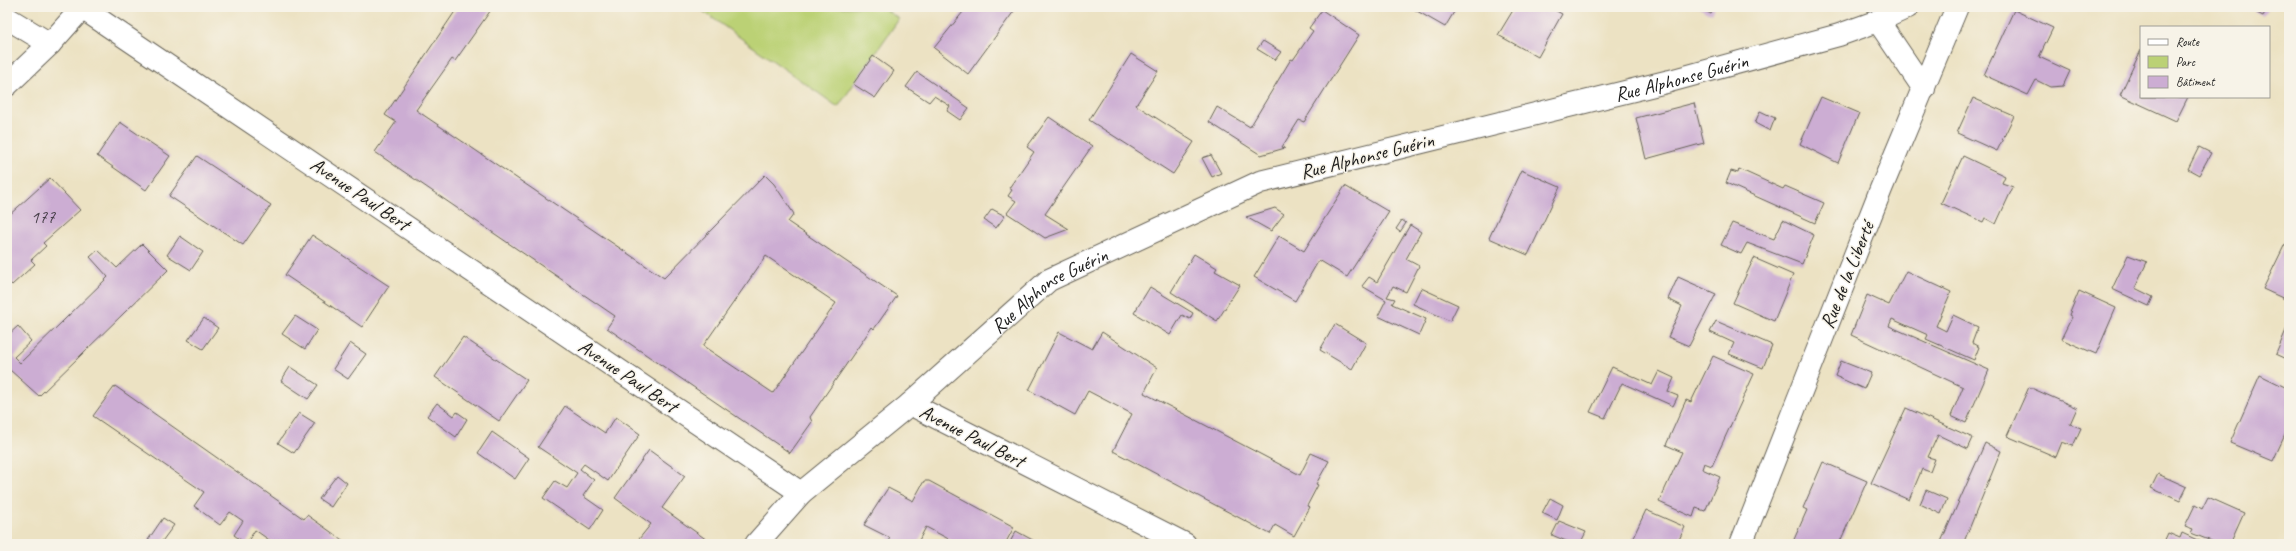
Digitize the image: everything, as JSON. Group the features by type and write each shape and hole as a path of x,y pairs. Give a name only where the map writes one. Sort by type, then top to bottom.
{"street":[{"path":"7,85 50,44 82,7"},
{"name":"Avenue Paul Bert","path":"82,7 802,493 910,404 1184,544"},
{"name":"Rue Alphonse Guérin","path":"910,404 1049,280 1260,182 1670,81 1839,35 1878,22 1908,7"},
{"name":"Rue de la Liberté","path":"1741,544 1878,196 1957,7"},
{"path":"7,18 50,44"},
{"path":"1878,22 1924,89"},
{"path":"756,544 802,493"}],"green space":[{"path":"697,7 882,7 899,19 838,107"}],"building":[{"path":"458,7 493,7 455,61 452,59 416,110 664,278 765,175 774,184 794,214 788,222 897,296 874,329 872,327 810,417 812,422 790,453 607,328 615,316 375,152 396,122 385,115","holes":["766,256 836,303 773,393 703,346"]},
{"path":"967,7 1017,7 968,74 934,48"},
{"path":"1410,7 1457,7 1445,27"},
{"path":"1515,7 1549,7 1562,14 1538,57 1498,35"},
{"path":"1697,7 1715,7 1711,14"},
{"path":"2255,7 2268,7 2263,16 2253,11"},
{"path":"1322,10 1359,35 1304,122 1299,120 1282,147 1285,148 1261,155 1209,122 1217,107 1250,127 1291,59 1293,60 1313,31 1309,28"},
{"path":"2014,10 2053,28 2039,57 2070,71 2063,86 2050,87 2036,80 2028,95 1984,75"},
{"path":"1263,41 1281,52 1275,60 1257,49"},
{"path":"2140,52 2140,98 2188,98 2176,121 2120,95"},
{"path":"1131,54 1158,71 1136,105 1194,142 1173,174 1089,120"},
{"path":"873,56 894,71 875,98 853,84"},
{"path":"917,72 969,108 960,120 947,111 950,106 934,96 929,102 906,87"},
{"path":"1821,97 1859,113 1838,163 1800,144"},
{"path":"1973,98 2014,116 1997,151 1957,133"},
{"path":"1694,103 1704,143 1646,159 1636,118"},
{"path":"1760,111 1775,118 1770,131 1755,123"},
{"path":"1049,117 1092,146 1045,214 1069,229 1045,238 1007,213 1016,201 1008,196 1012,190 1009,188 1034,152 1027,147"},
{"path":"120,122 170,156 146,190 97,156"},
{"path":"2199,147 2211,153 2199,175 2188,169"},
{"path":"1211,155 1221,173 1212,177 1202,158"},
{"path":"197,156 271,205 243,245 169,196"},
{"path":"1963,156 2005,176 2002,183 2013,187 1996,224 1985,218 1983,222 1941,203"},
{"path":"1739,169 1783,189 1785,186 1824,203 1815,223 1726,183 1731,171 1738,173"},
{"path":"1521,170 1560,187 1528,255 1489,238"},
{"path":"50,178 80,210 43,243 46,246 31,260 35,264 12,285 7,280 7,217"},
{"path":"1345,186 1389,212 1347,277 1319,260 1295,301 1254,277 1279,236 1304,251"},
{"path":"1275,208 1284,214 1271,231 1246,217"},
{"path":"992,209 1005,216 996,228 984,220"},
{"path":"1402,220 1406,223 1400,232 1396,229"},
{"path":"1783,220 1814,235 1802,264 1747,243 1741,254 1721,245 1732,223 1774,239"},
{"path":"1410,225 1421,232 1406,259 1419,266 1406,292 1393,286 1387,297 1395,299 1392,304 1426,319 1419,335 1378,316 1386,300 1362,286 1369,277 1377,282"},
{"path":"312,235 389,286 362,327 285,275"},
{"path":"180,236 203,252 191,270 167,255"},
{"path":"142,244 168,270 39,396 10,370 7,374 7,336 18,326 31,341 14,357 20,363 108,277 90,257 98,250 117,268"},
{"path":"2285,244 2289,246 2289,301 2263,289"},
{"path":"1194,254 1217,268 1215,271 1240,285 1217,321 1171,292"},
{"path":"2128,255 2147,262 2135,288 2153,297 2149,306 2112,289"},
{"path":"1754,258 1793,275 1774,321 1733,303"},
{"path":"1906,271 1951,292 1936,326 1946,331 1953,315 1978,327 1972,343 1979,347 1974,360 1926,339 1928,335 1892,319 1889,326 1989,370 1966,423 1951,416 1963,387 1851,335 1867,295 1889,305"},
{"path":"1678,277 1716,294 1689,346 1668,337 1682,306 1668,299"},
{"path":"1150,287 1193,313 1190,319 1182,315 1170,335 1134,313"},
{"path":"1421,288 1458,305 1450,321 1413,304"},
{"path":"2079,291 2116,308 2096,354 2061,339 2072,317 2069,315"},
{"path":"295,316 317,330 305,349 282,334"},
{"path":"204,318 218,328 203,349 188,340"},
{"path":"1716,321 1772,345 1763,368 1729,354 1734,343 1710,332"},
{"path":"2289,323 2289,360 2276,354"},
{"path":"1335,324 1366,343 1352,369 1320,350"},
{"path":"1059,332 1092,349 1102,332 1157,368 1144,393 1300,475 1311,453 1329,461 1316,484 1318,485 1307,506 1310,507 1294,536 1275,525 1270,534 1113,451 1132,414 1088,391 1075,415 1029,390"},
{"path":"463,337 527,380 499,421 435,377"},
{"path":"350,343 366,354 348,379 333,369"},
{"path":"1713,356 1754,374 1712,466 1704,463 1702,469 1720,477 1705,511 1696,508 1693,517 1659,502 1682,452 1666,445 1686,400 1691,402"},
{"path":"1841,361 1871,373 1864,389 1835,376"},
{"path":"290,367 318,385 308,399 281,381"},
{"path":"1612,367 1652,385 1659,371 1674,378 1668,392 1678,396 1673,406 1622,383 1605,418 1590,412"},
{"path":"2260,375 2289,389 2289,426 2273,461 2230,443"},
{"path":"115,386 304,519 307,515 348,544 275,544 255,530 246,544 234,535 243,521 230,512 220,525 194,506 204,492 93,416"},
{"path":"2029,387 2077,408 2070,424 2081,428 2073,446 2062,442 2056,457 2007,436"},
{"path":"437,403 454,416 457,412 467,419 456,437 427,416"},
{"path":"565,406 605,433 616,417 640,434 608,481 584,464 580,469 594,480 583,496 603,510 590,530 543,498 555,481 567,488 577,473 538,447"},
{"path":"1906,408 1973,438 1968,449 1938,435 1928,457 1935,459 1930,472 1922,469 1909,500 1871,483"},
{"path":"299,413 315,423 294,453 278,443"},
{"path":"492,432 529,458 515,479 478,453"},
{"path":"1985,443 2001,451 1963,544 1940,544"},
{"path":"649,450 685,476 662,508 707,540 704,544 635,544 651,524 615,498"},
{"path":"1823,462 1867,481 1839,544 1792,544 1807,510 1803,508"},
{"path":"2158,474 2187,487 2180,501 2151,488"},
{"path":"337,475 347,483 331,507 319,499"},
{"path":"924,481 929,481 1014,527 1005,544 958,544 926,527 917,544 886,544 890,538 864,525 888,488 913,501"},
{"path":"1926,490 1947,499 1941,514 1920,504"},
{"path":"2208,497 2244,513 2230,544 2219,544 2191,533 2193,529 2185,526 2195,505 2202,509"},
{"path":"1550,498 1563,505 1557,520 1542,513"},
{"path":"1646,510 1685,527 1677,544 1630,544"},
{"path":"163,518 174,525 160,544 155,544 148,540"},
{"path":"1559,521 1586,532 1580,544 1573,544 1552,535"},
{"path":"1016,531 1040,544 1009,544"},
{"path":"2168,533 2180,538 2182,533 2206,544 2163,544"}]}
